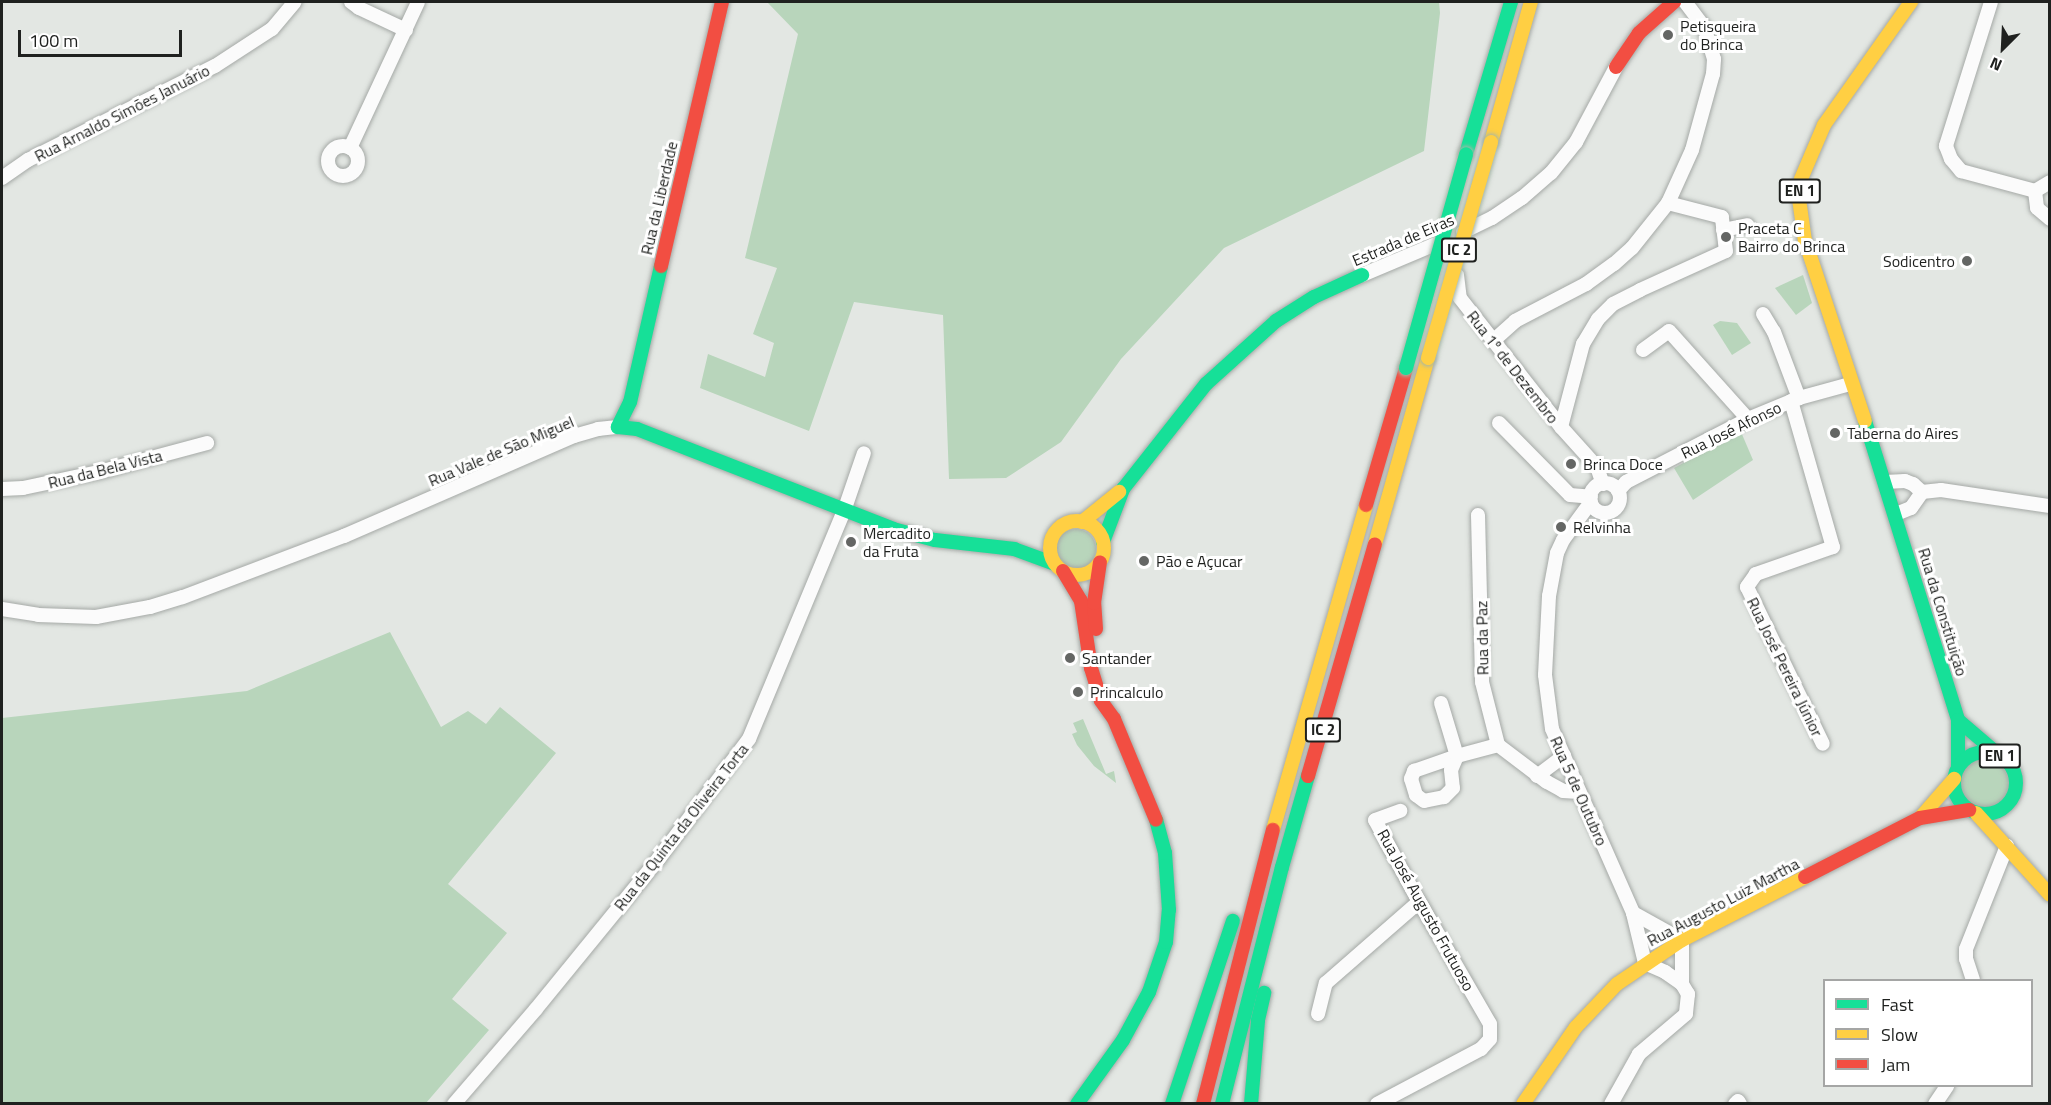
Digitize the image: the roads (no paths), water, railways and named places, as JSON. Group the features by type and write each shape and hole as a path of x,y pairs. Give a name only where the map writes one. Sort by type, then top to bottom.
{"main road":[{"name":"Rua da Liberdade","path":"618,427 623,412 630,402 722,2"},
{"name":"IC 2","path":"1203,1104 1279,807 1511,2"},
{"name":"IC 2","path":"1222,1104 1229,1069 1298,813 1531,2"},
{"name":"Estrada de Eiras","path":"1616,67 1639,33 1674,2"},
{"name":"EN 1","path":"1896,514 1850,384 1805,241 1799,199 1801,179 1824,125 1911,2"},
{"name":"Estrada de Eiras","path":"1082,522 1123,489 1206,384 1237,353 1276,321 1314,297 1362,275"},
{"name":"Rua da Liberdade","path":"630,402 637,429"},
{"name":"Rua Vale de São Miguel","path":"618,427 637,429 844,512 893,529 935,540 1014,549 1059,568"},
{"name":"Estrada de Eiras","path":"1103,542 1123,489"},
{"name":"Rua da Constituição","path":"1896,514 1958,720 1956,773"},
{"path":"1077,1104 1123,1040 1149,992 1166,942 1169,910 1165,854 1154,813 1114,719 1095,622 1095,594 1103,542 1095,529 1082,522 1066,524 1054,534 1050,549 1059,568 1081,602 1091,668 1101,701 1114,719"},
{"name":"Rua Vale de São Miguel","path":"1014,549 1054,534"},
{"path":"1059,568 1071,574 1087,573 1100,562"},
{"name":"EN 1","path":"1958,720 2010,764 2015,775 2016,787 2012,799 2010,849"},
{"name":"EN 1","path":"2000,756 1989,752 1977,753 1966,758 1956,773 1954,791 1960,802 2010,849 2049,895"},
{"name":"Rua Augusto Luiz Martha","path":"1920,818 1956,773"},
{"path":"1972,812 1997,812 2012,799"},
{"path":"1172,1104 1249,874 1279,807"},
{"name":"Rua Augusto Luiz Martha","path":"1523,1104 1576,1027 1617,984 1645,963 1682,940 1920,818 1972,812"},
{"path":"1251,1104 1258,1020 1286,897 1298,813"}],"street":[{"name":"Rua Arnaldo Simões Januário","path":"4,172 215,66 272,29 295,2"},
{"path":"351,2 406,30"},
{"path":"350,148 418,2"},
{"path":"1492,341 1515,321 1586,284 1614,264 1632,248 1668,202 1692,150 1713,66 1710,42 1704,27 1685,2"},
{"path":"1991,2 1946,146 1951,159 1961,171 2035,191 2049,182"},
{"name":"Estrada de Eiras","path":"1362,275 1492,218 1551,173 1576,142 1616,67"},
{"path":"2035,191 2037,208 2049,219"},
{"path":"1561,427 1583,344 1598,319 1613,304 1726,251 1722,217 1668,202"},
{"path":"1723,230 1748,225"},
{"name":"Rua 1º de Dezembro","path":"1452,237 1460,298 1561,427 1597,467 1603,484"},
{"path":"1763,314 1774,332 1795,399"},
{"path":"1643,350 1669,331 1748,419"},
{"name":"Rua José Afonso","path":"1618,491 1626,482 1748,419 1795,399 1850,384"},
{"name":"Rua José Pereira Júnior","path":"1795,399 1833,547 1756,574 1747,587 1823,744"},
{"path":"1499,423 1570,495 1591,500"},
{"name":"Rua Vale de São Miguel","path":"2,609 38,615 96,617 161,604 344,536 574,436 598,429 618,427"},
{"name":"Rua da Bela Vista","path":"2,489 23,488 99,472 207,443"},
{"name":"Rua da Quinta da Oliveira Torta","path":"454,1104 659,858 750,739 844,512 864,453"},
{"path":"1885,482 1905,481 1913,484 1922,492 1941,490 2049,506"},
{"path":"1572,525 1605,513 1618,506 1618,491 1614,486 1603,484 1594,488 1591,500 1594,508 1605,513"},
{"path":"1896,514 1911,508 1922,492"},
{"path":"2028,502 2049,495"},
{"name":"Rua 5 de Outubro","path":"1591,500 1572,525 1557,554 1549,596 1545,675 1552,729 1634,913 1645,963"},
{"name":"Rua da Paz","path":"1478,515 1482,681 1498,745"},
{"path":"1440,703 1457,756 1498,745 1537,776 1563,791 1579,792"},
{"path":"1537,776 1564,756"},
{"name":"Rua José Augusto Frutuoso","path":"1377,1104 1481,1049 1490,1039 1490,1024 1419,902 1375,820 1400,811"},
{"path":"1972,979 1966,959 1966,949 2010,849"},
{"path":"1318,1014 1326,983 1419,902"},
{"path":"1634,913 1682,940 1682,984"},
{"path":"1611,1104 1639,1054 1686,1014 1688,994 1682,984 1665,972 1645,963"},
{"path":"1935,1104 1946,1087"},
{"path":"1735,1104 1738,1101 1740,1104"}],"place":[{"name":"Petisqueira do Brinca","path":"1668,35"},
{"name":"Praceta C Bairro do Brinca","path":"1726,237"},
{"name":"Sodicentro","path":"1967,261"},
{"name":"Taberna do Aires","path":"1835,433"},
{"name":"Brinca Doce","path":"1571,464"},
{"name":"Relvinha","path":"1561,527"},
{"name":"Mercadito da Fruta","path":"851,542"},
{"name":"Pão e Açucar","path":"1144,561"},
{"name":"Santander","path":"1070,658"},
{"name":"Princalculo","path":"1078,692"}]}
